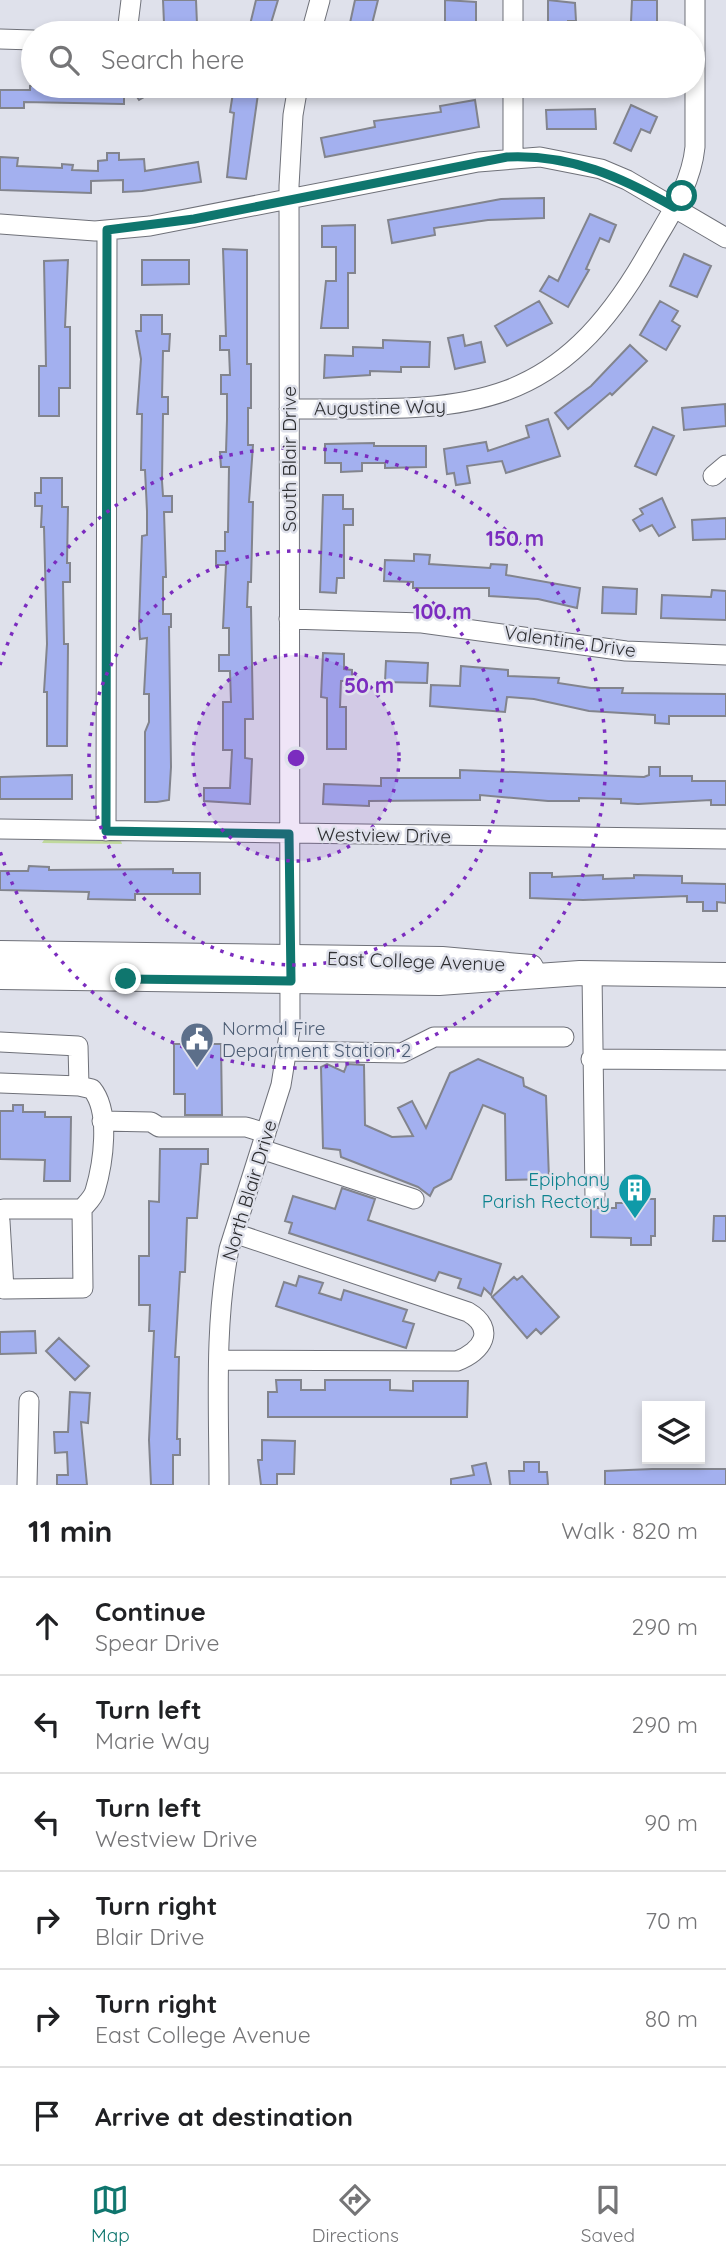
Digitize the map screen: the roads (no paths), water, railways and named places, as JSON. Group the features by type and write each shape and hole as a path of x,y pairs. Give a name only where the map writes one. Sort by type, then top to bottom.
{"main road":[{"name":"East College Avenue","path":"0,953 291,969"},
{"name":"East College Avenue","path":"0,977 291,969 442,959 586,973 726,975"}],"street":[{"path":"128,21 131,0"},
{"path":"314,21 320,0"},
{"path":"513,0 513,21"},
{"name":"Augustine Way","path":"695,0 695,21"},
{"path":"0,39 21,40"},
{"name":"South Blair Drive","path":"291,969 289,200 292,128 296,98"},
{"path":"513,98 513,157"},
{"name":"Augustine Way","path":"289,409 436,408 505,392 531,380 571,354 615,307 682,196 694,158 694,98"},
{"path":"0,224 107,230 194,219 513,157 540,157 601,169 726,238"},
{"path":"106,831 107,230"},
{"name":"Valentine Drive","path":"289,619 422,623 626,651 726,655"},
{"name":"Westview Drive","path":"0,829 726,839"},
{"name":"North Blair Drive","path":"219,1485 219,1360 224,1276 234,1233 281,1085 288,1051 291,969"},
{"path":"586,973 595,1197"},
{"path":"288,1051 402,1054 434,1037 564,1037"},
{"path":"0,1042 78,1046 79,1086"},
{"path":"591,1059 726,1060"},
{"path":"0,1083 79,1086 92,1089 98,1097 102,1121 94,1194 82,1209 84,1284 80,1289 4,1289 0,1221"},
{"path":"102,1121 150,1122 159,1127 246,1127 264,1141 414,1199"},
{"path":"0,1212 4,1209 82,1209"},
{"path":"219,1360 457,1361 480,1350 483,1342 483,1328 477,1317 468,1312 234,1233"},
{"path":"27,1485 29,1401"}],"place":[{"name":"Normal Fire Department Station 2","path":"197,1069"},
{"name":"Epiphany Parish Rectory","path":"635,1220"}]}
